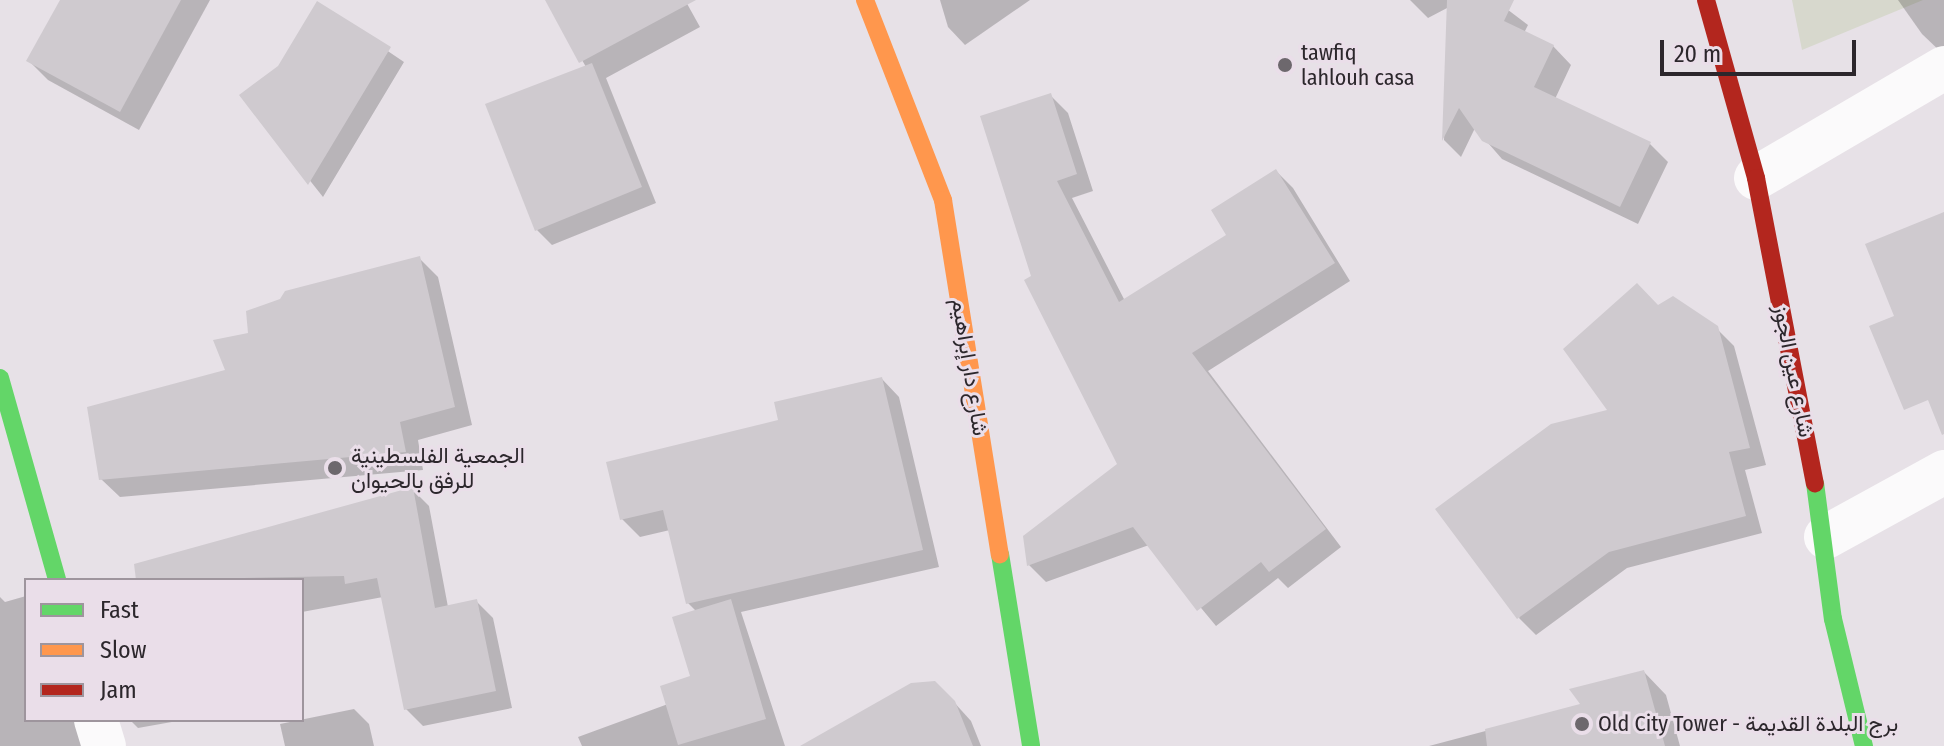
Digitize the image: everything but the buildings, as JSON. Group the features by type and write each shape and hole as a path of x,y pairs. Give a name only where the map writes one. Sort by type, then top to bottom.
{"street":[{"name":"شارع دار إبراهيم","path":"865,0 943,200 1031,746"},
{"name":"شارع عين الجوز","path":"1706,0 1756,178 1826,537 1833,619 1864,746"},
{"path":"1756,178 1944,68"},
{"path":"0,378 56,578"},
{"path":"1826,537 1944,472"},
{"path":"97,722 104,746"}],"shaded area":[{"path":"1792,0 1923,0 1802,50"}],"traffic: fast":[{"path":"0,378 56,578"},
{"path":"1815,483 1833,619 1864,746"},
{"path":"1000,554 1031,746"}],"traffic: slow":[{"path":"865,0 943,200 1000,554"}],"traffic: jam":[{"path":"1706,0 1756,178 1815,483"}],"place":[{"name":"tawfiq lahlouh casa","path":"1285,65"},
{"name":"الجمعية الفلسطينية للرفق بالحيوان","path":"335,468"},
{"name":"Old City Tower - برج البلدة القديمة","path":"1582,724"}]}
